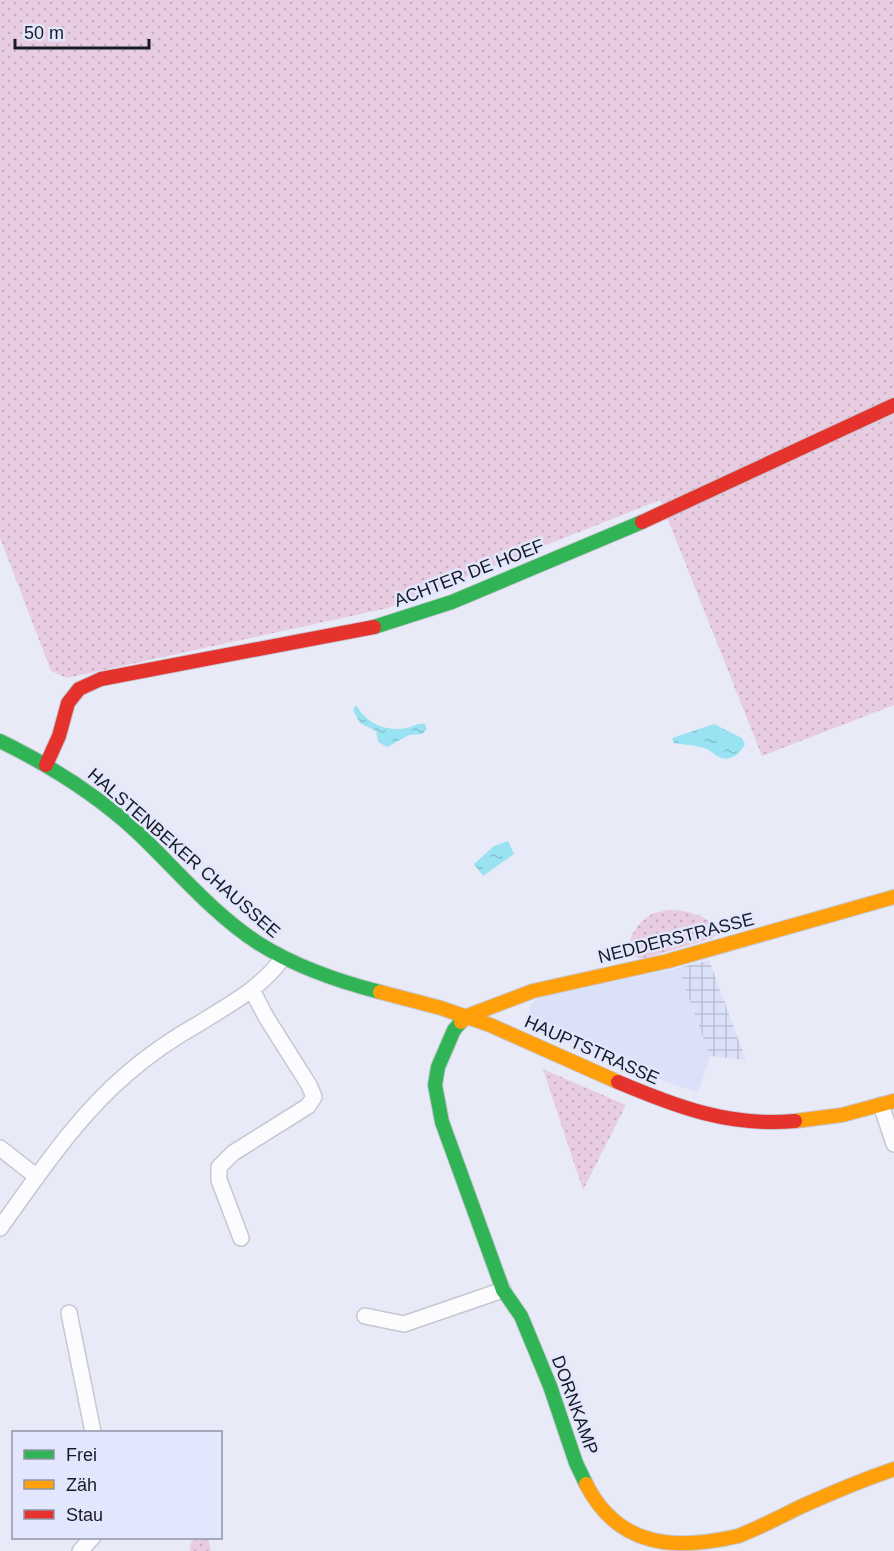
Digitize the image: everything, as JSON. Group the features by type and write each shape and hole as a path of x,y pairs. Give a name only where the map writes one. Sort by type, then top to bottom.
{"street":[{"name":"ACHTER DE HOEF","path":"46,765 59,736 68,703 80,689 101,679 349,633 398,621 452,602 671,510 894,405"},
{"name":"HALSTENBEKER CHAUSSEE","path":"0,741 77,784 120,817 210,904 254,941 282,959"},
{"name":"NEDDERSTRASSE","path":"467,1016 533,991 668,961 894,897"},
{"path":"0,1228 104,1094 130,1071 185,1031 264,981 282,959"},
{"name":"HAUPTSTRASSE","path":"282,959 342,982 467,1016 681,1108 722,1118 772,1123 819,1119 888,1103"},
{"path":"242,1238 219,1180 219,1167 233,1153 309,1106 314,1096 252,990"},
{"name":"DORNKAMP","path":"467,1016 454,1030 438,1067 435,1085 442,1122 503,1290 521,1316 550,1386 576,1463 591,1493 606,1515 644,1547 690,1547 712,1544 738,1536 853,1483 894,1468"},
{"path":"888,1103 894,1144"},
{"path":"0,1148 37,1178"},
{"path":"364,1316 404,1324 503,1290"},
{"path":"69,1313 93,1431"},
{"path":"80,1551 91,1539"}],"shaded area":[{"path":"0,0 894,0 894,705 762,756 660,500 388,608 67,678 51,671 0,538"},
{"path":"667,910 701,916 718,929 718,934 713,938 642,959 632,955 630,943 637,927 652,914"},
{"path":"709,960 746,1060 710,1056 678,968"},
{"path":"678,968 710,1056 698,1093 627,1068 537,1027 529,1015 531,1004 538,998"},
{"path":"543,1069 626,1105 583,1190"},
{"path":"194,1539 208,1539 211,1551 190,1551"}],"water":[{"path":"356,705 365,717 377,725 398,729 425,724 427,729 422,734 409,735 387,747 378,742 376,731 360,723 353,710"},
{"path":"714,724 742,738 745,744 735,756 723,758 703,748 674,743 672,738"},
{"path":"508,841 514,854 483,876 474,864 494,846"}],"traffic: fast":[{"path":"374,627 452,602 642,522"},
{"path":"0,741 54,770 105,805 137,832 225,918 258,943 317,972 380,992"},
{"path":"461,1022 454,1030 438,1067 435,1085 442,1122 503,1290 521,1316 586,1484"}],"traffic: slow":[{"path":"461,1022 467,1016 533,991 668,961 894,897"},
{"path":"380,992 441,1008 490,1025 618,1082"},
{"path":"795,1121 842,1115 894,1101"},
{"path":"586,1484 599,1505 614,1521 631,1532 670,1543 692,1543 738,1536 823,1497 894,1469"}],"traffic: jam":[{"path":"642,522 894,405"},
{"path":"46,765 59,736 68,703 79,689 101,679 374,627"},
{"path":"618,1082 683,1107 726,1118 748,1121 795,1121"}]}
